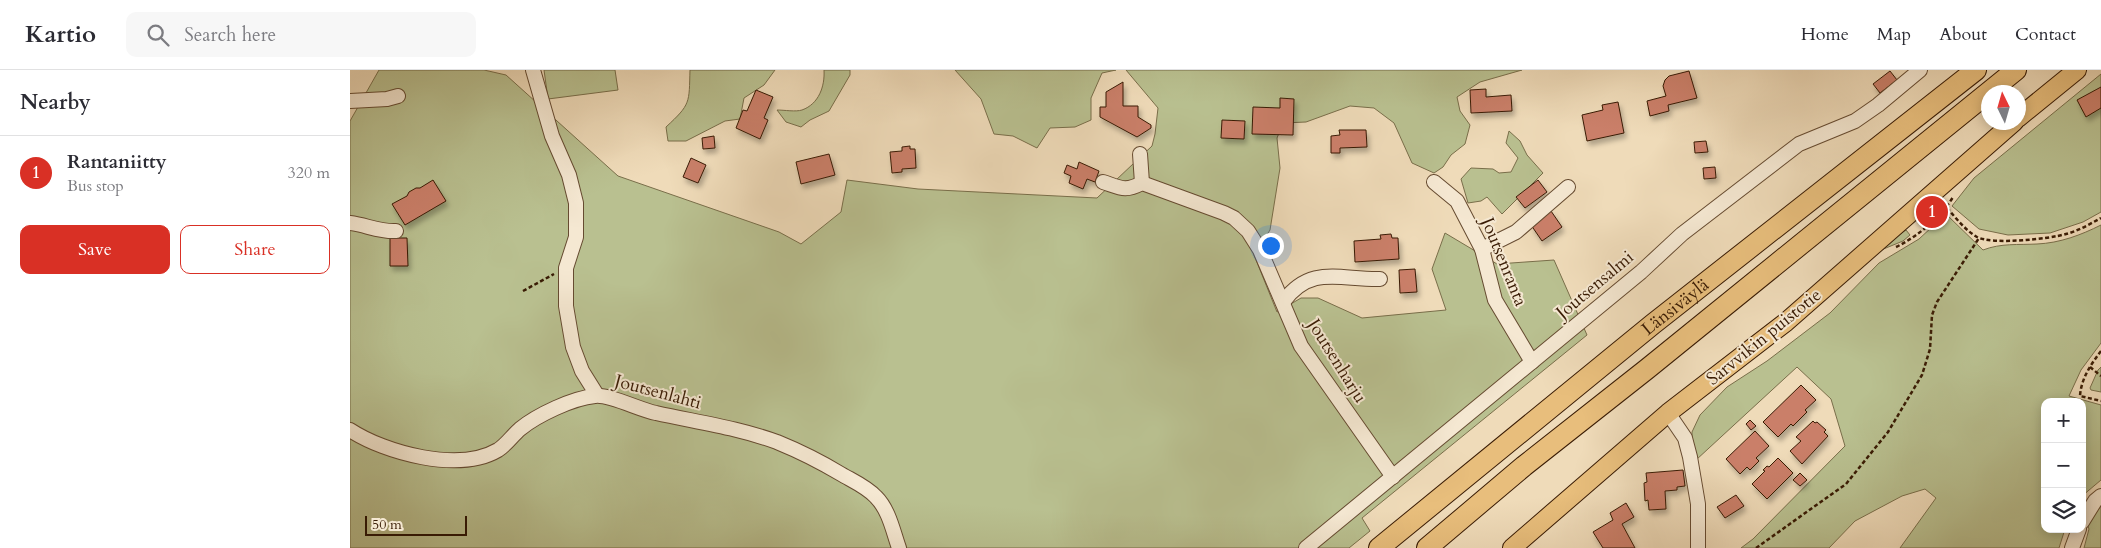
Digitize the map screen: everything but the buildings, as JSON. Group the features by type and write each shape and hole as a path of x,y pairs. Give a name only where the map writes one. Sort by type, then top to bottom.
{"highway":[{"name":"Länsiväylä","path":"1379,548 1653,324 1976,70"},
{"name":"Länsiväylä","path":"1427,548 1524,466 1647,369 2016,70"}],"main road":[{"path":"2026,111 2077,70"},
{"name":"Sarvvikin puistotie","path":"1512,548 1668,413 1786,322 2005,130"}],"street":[{"path":"533,70 552,136 569,175 576,203 576,237 566,268 566,306 573,347 582,372 597,395"},
{"name":"Joutsensalmi","path":"1306,548 1641,272 1682,234 1799,144 1855,121 1878,105 1920,70"},
{"path":"350,101 387,99 398,96"},
{"path":"1103,182 1122,190 1133,188 1142,183 1140,154"},
{"name":"Joutsenranta","path":"1434,182 1457,202 1482,250 1495,300 1532,362"},
{"name":"Joutsenharju","path":"1142,183 1224,213 1234,218 1248,231 1260,250 1301,346 1393,477"},
{"path":"1482,250 1516,232 1568,187"},
{"path":"350,223 367,226 383,232 396,231"},
{"path":"1283,302 1294,288 1325,276 1380,279"},
{"name":"Joutsenlahti","path":"350,430 377,445 414,455 468,460 499,449 521,429 562,406 582,398 597,395 609,397 648,411 750,434 801,453 857,483 877,497 886,512 899,548"},
{"path":"1668,413 1685,438 1690,456 1698,504 1698,548"},
{"path":"2086,516 2095,501 2101,496"},
{"path":"2072,548 2078,533"}],"path":[{"path":"1947,208 1958,221 1979,238 1999,241 2049,238 2067,234 2101,218"},
{"path":"1756,548 1846,484 1888,432 1922,375 1930,349 1932,315 1937,302 1979,238"},
{"path":"523,290 566,268"},
{"path":"2101,351 2090,366 2080,388 2080,396 2101,402"},
{"path":"2090,366 2101,376"}],"green space":[{"path":"379,70 484,70 506,75 618,176 779,232 801,244 841,212 847,180 918,189 1097,198 1152,146 1155,134 1158,108 1126,70 1522,70 1480,82 1457,97 1460,111 1470,125 1465,144 1451,155 1443,167 1434,173 1412,163 1394,123 1374,108 1350,106 1306,122 1283,123 1277,138 1280,168 1270,230 1254,255 1277,312 1301,298 1318,298 1362,318 1446,310 1432,269 1445,233 1497,264 1554,260 1587,335 1362,518 1370,531 1349,548 350,548 350,121"},
{"path":"544,70 615,70 618,90 548,99"},
{"path":"690,70 775,70 764,85 744,98 740,119 725,121 686,141 668,141 666,127 684,108 689,96"},
{"path":"824,70 850,70 850,75 829,111 810,120 801,127 786,122 777,110 799,111 813,103 822,88"},
{"path":"955,70 1116,70 1102,73 1091,98 1091,120 1075,127 1050,128 1037,148 1013,136 994,134 981,99"},
{"path":"2101,74 2101,212 2083,222 2050,233 2008,235 1979,229 1952,206 1974,178"},
{"path":"1509,131 1520,141 1527,155 1543,173 1502,214 1487,197 1481,201 1468,203 1461,179 1471,168 1493,169 1499,173 1511,172 1518,158 1506,143"},
{"path":"1946,214 1983,250 2003,245 2054,242 2078,235 2101,225 2101,343 2081,370 2069,396 2076,398 2041,398 2041,533 2064,533 2059,548 1900,548 1936,498 1925,489 1902,496 1855,521 1829,548 1741,548 1753,539 1845,446 1831,399 1797,367 1696,460 1692,445 1692,432 1700,415 1727,387 1767,361 1830,313 1879,263 1919,239"},
{"path":"1906,230 1910,235 1903,241 1881,250 1881,246"},
{"path":"2101,367 2101,392 2091,390 2090,388"},
{"path":"2086,401 2101,405 2101,480 2086,493"},
{"path":"2101,506 2101,548 2084,548 2089,529 2087,524"}],"place":[{"name":"Rantaniitty","path":"1932,212"}]}
